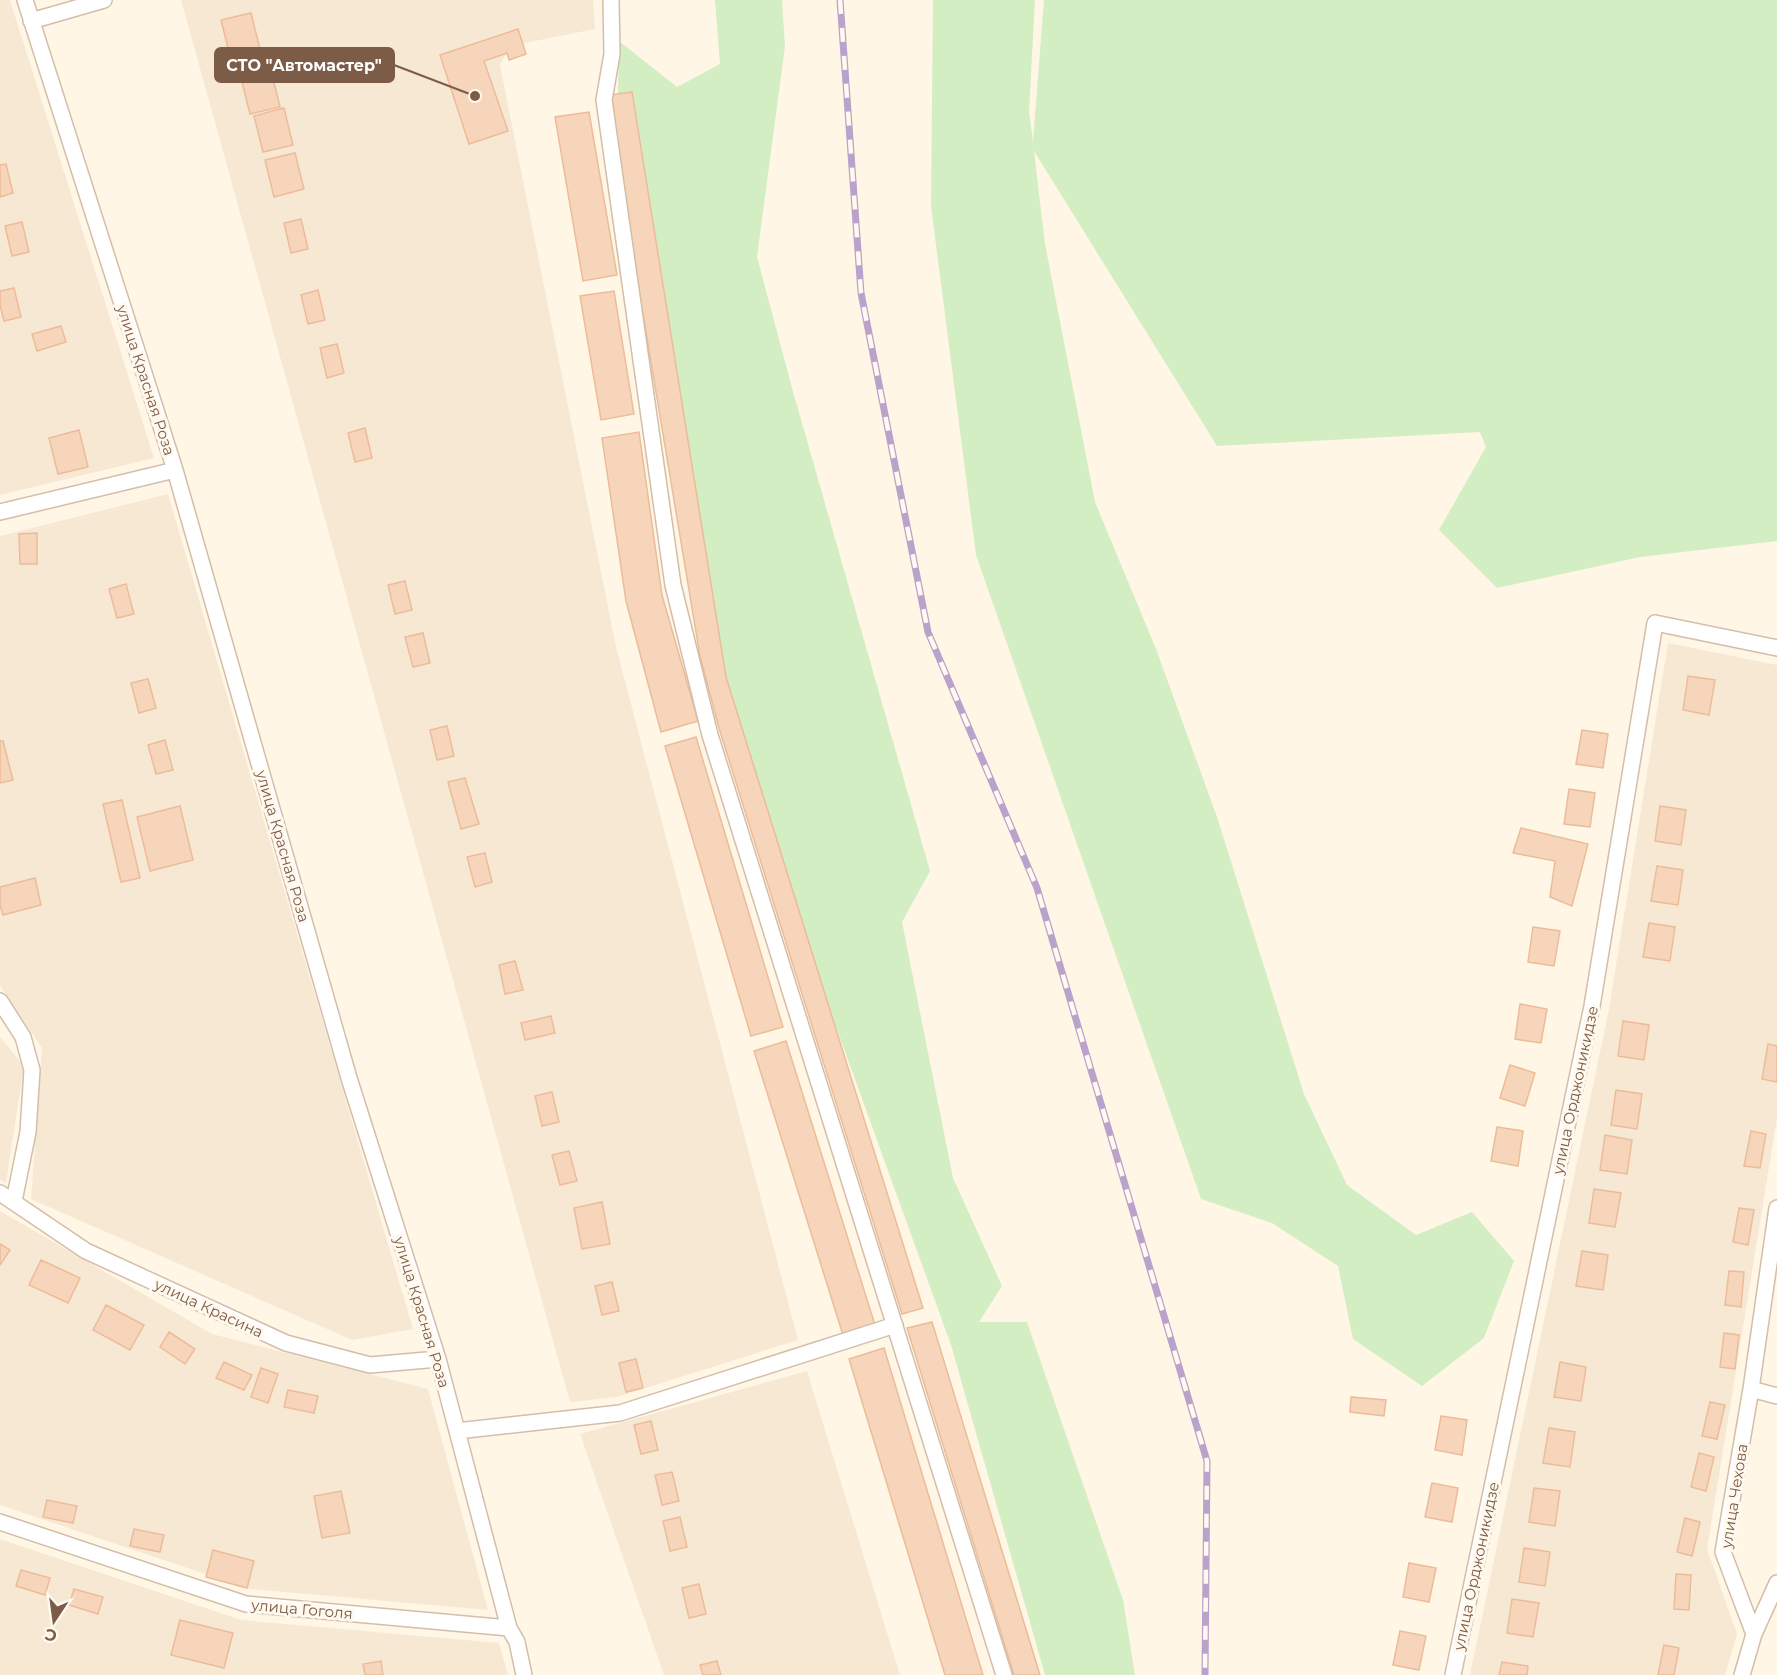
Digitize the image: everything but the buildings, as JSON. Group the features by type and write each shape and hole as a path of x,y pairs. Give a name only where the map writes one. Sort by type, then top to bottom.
{"street":[{"name":"улица Красная Роза","path":"25,0 175,470 349,1078 438,1359 509,1628 517,1642 524,1675"},
{"path":"31,21 104,0"},
{"path":"611,0 612,54 604,100 674,585 710,735 1004,1675"},
{"path":"0,512 175,470"},
{"name":"улица Орджоникидзе","path":"1454,1675 1593,1006 1655,623 1777,648"},
{"path":"0,1001 23,1037 32,1070 28,1132 14,1201"},
{"name":"улица Красина","path":"0,1193 86,1251 286,1343 370,1365 438,1359"},
{"name":"улица Чехова","path":"1754,1634 1723,1552 1777,1208"},
{"path":"457,1431 620,1413 895,1325"},
{"path":"1750,1389 1777,1396"},
{"name":"улица Гоголя","path":"0,1522 246,1604 509,1628"},
{"path":"1742,1675 1754,1634 1777,1583"}],"shaded area":[{"path":"0,0 10,0 154,458 0,495"},
{"path":"181,0 593,0 595,29 510,46 500,65 616,647 798,1340 617,1397 570,1402"},
{"path":"168,494 413,1329 352,1340 31,1199 42,1048 0,986 0,536"},
{"path":"1668,643 1777,665 1777,1118 1707,1549 1737,1634 1725,1675 1470,1675 1609,1009"},
{"path":"0,1037 24,1066 6,1183 0,1179"},
{"path":"0,1211 212,1334 428,1389 488,1610 250,1589 0,1505"},
{"path":"807,1371 900,1675 664,1675 580,1434"},
{"path":"0,1539 241,1620 499,1643 508,1675 0,1675"}],"green space":[{"path":"715,0 782,0 785,46 757,257 792,388 930,871 902,922 953,1178 1002,1286 979,1322 1027,1322 1123,1600 1135,1675 1045,1675 951,1345 714,689 618,93 619,41 677,87 720,64"},
{"path":"933,0 1035,0 1029,112 1033,142 1044,0 1777,0 1777,541 1640,557 1497,588 1439,530 1486,447 1480,432 1217,446 1034,151 1045,244 1095,502 1156,649 1217,817 1304,1094 1347,1185 1416,1235 1472,1212 1514,1261 1484,1338 1422,1386 1353,1339 1338,1266 1272,1223 1201,1199 976,555 931,206"}],"railway":[{"path":"840,0 861,293 928,632 1037,888 1207,1461 1205,1675"}],"place":[{"name":"СТО \"Автомастер\"","path":"475,96"}]}
